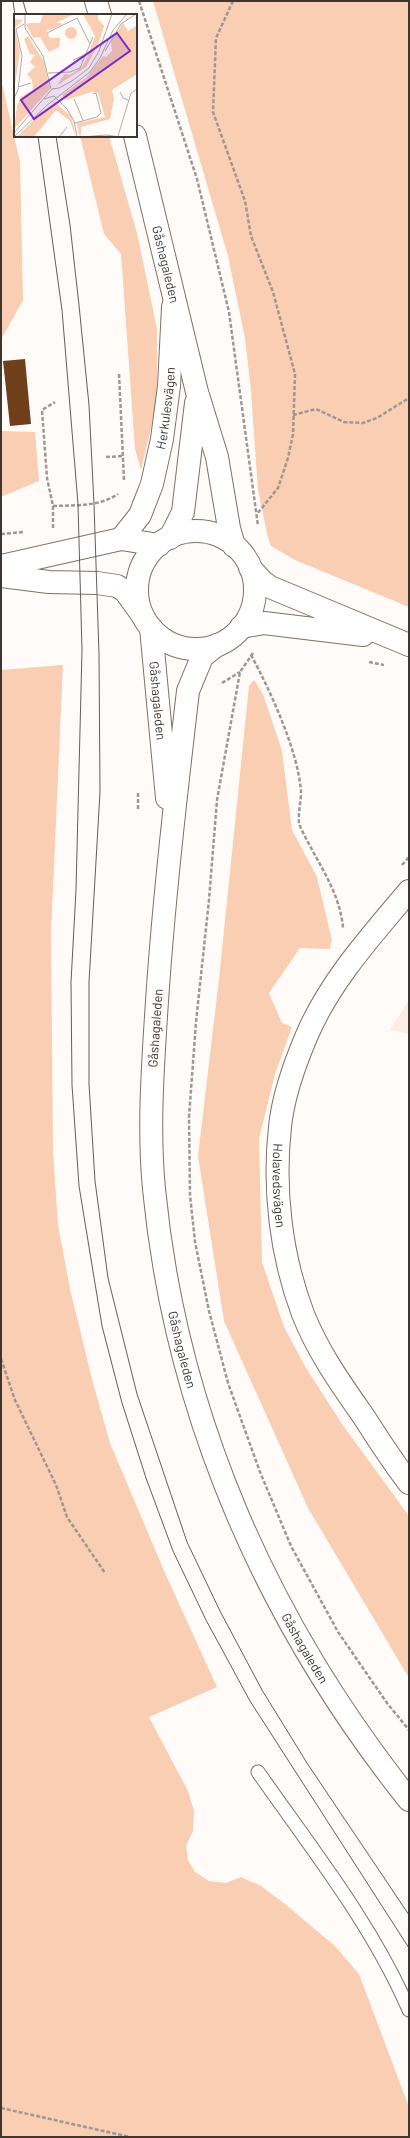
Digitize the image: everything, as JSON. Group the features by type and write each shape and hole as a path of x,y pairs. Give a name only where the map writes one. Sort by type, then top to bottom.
{"main road":[{"path":"96,1 100,14"},
{"name":"Gåshagaleden","path":"135,137 197,392 217,457 229,528 234,546"},
{"name":"Herkulesvägen","path":"121,539 130,529 145,506 162,439 169,386 173,334 173,307 168,268"},
{"name":"Gåshagaleden","path":"171,845 147,622 138,598 138,577 144,562 164,541 183,512 197,392"},
{"name":"Gåshagaleden","path":"164,541 187,532 206,532 221,537 234,546 250,568 254,583 253,602 250,612 241,627 233,635 202,657 188,691 171,845 151,1087 154,1188 166,1274 183,1354 212,1452 232,1505 259,1566 286,1617 323,1678 386,1771 409,1800"},
{"path":"1,566 121,539 164,541"},
{"path":"250,568 270,587 409,645"},
{"path":"1,576 49,582 97,583 117,586 125,591 147,622"},
{"name":"Gåshagaleden","path":"147,622 165,640 180,646 199,649 217,645"},
{"path":"241,627 256,623 269,632 388,637"},
{"name":"Holavedsvägen","path":"407,1474 336,1377 321,1351 303,1314 287,1262 280,1217 278,1172 280,1126 290,1083 307,1034 340,977 409,891"}],"lane":[{"path":"258,1772 359,1918 402,1994 409,2010"}],"path":[{"path":"139,1 197,179 229,312 258,527"},
{"path":"232,1 216,38 213,112 245,201 251,236 273,292 295,374 293,434 278,488 257,514"},
{"path":"119,374 124,483"},
{"path":"293,415 316,409 344,422 363,423 377,418 409,398"},
{"path":"46,529 53,528 53,506 47,478 42,410 55,402"},
{"path":"106,456 123,456"},
{"path":"1,534 31,531"},
{"path":"269,632 240,672 217,800 209,900 196,1022 189,1117 190,1195 195,1242 209,1311 228,1383 260,1472 291,1546 338,1632 387,1703 409,1730"},
{"path":"251,655 261,674 290,745 301,791 298,812 299,824 336,898 342,917 343,935"},
{"path":"138,787 138,810"},
{"path":"1,1359 15,1400 56,1485 67,1516 106,1573"},
{"path":"1,2108 130,2137"}],"shaded area":[{"path":"153,1 409,1 409,607 295,560 271,546 258,490 251,391 245,338 228,256"},
{"path":"1,79 20,162 23,300 1,340"},
{"path":"80,137 109,137 137,233 157,329 157,403 141,470 135,449 121,254 104,234"},
{"path":"1,431 35,432 39,481 1,497"},
{"path":"63,665 51,933 53,1152 58,1225 70,1289 93,1383 110,1443 165,1573 217,1687 149,1717 188,1791 194,1811 193,1831 186,1846 188,1860 195,1872 209,1881 226,1883 241,1877 261,1886 335,1946 359,1974 409,2107 409,2137 1,2137 1,670"},
{"path":"254,680 263,694 282,751 292,830 317,877 332,940 330,949 300,948 269,993 282,1023 292,1027 275,1074 259,1139 262,1262 284,1327 306,1368 342,1424 409,1516 409,1678 308,1508 224,1321 198,1156 219,979 249,686"},
{"path":"409,1000 409,1034 390,1030"}],"building":[{"path":"25,359 31,424 10,426 3,361"}],"tram line":[{"path":"13,1 15,14"},
{"path":"23,1 27,14"},
{"path":"38,137 62,310 78,504 82,650 76,890 71,982 72,1085 79,1186 102,1326 122,1403 146,1478 173,1551 206,1620 250,1701 409,1948"},
{"path":"56,137 70,225 79,305 89,405 94,504 99,654 100,792 89,982 89,1084 95,1181 108,1278 137,1394 187,1542 220,1611 262,1690 307,1763 409,1915"}]}
